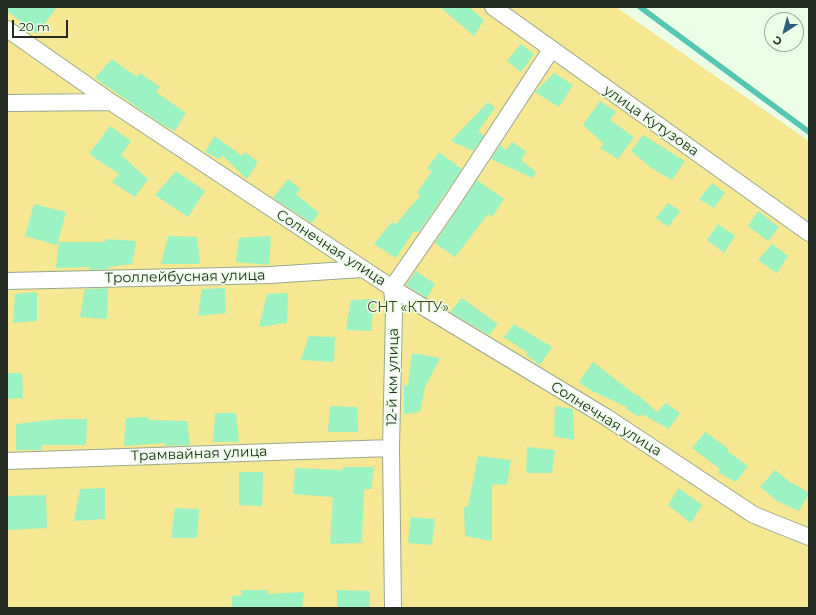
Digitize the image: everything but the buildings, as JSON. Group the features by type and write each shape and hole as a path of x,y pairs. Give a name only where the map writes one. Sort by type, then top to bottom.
{"street":[{"name":"улица Кутузова","path":"493,7 551,50 809,233"},
{"name":"Солнечная улица","path":"7,29 111,102 362,269 606,417 754,515 809,537"},
{"path":"392,288 452,201 551,50"},
{"path":"7,103 111,102"},
{"name":"Троллейбусная улица","path":"7,281 270,275 362,269"},
{"name":"12-й км улица","path":"392,288 394,311 391,448 393,608"},
{"name":"Трамвайная улица","path":"7,461 391,448"}],"green space":[{"name":"СНТ «КТТУ»","path":"7,7 616,7 809,141 809,608 7,608"}],"waterway":[{"path":"640,7 809,132"}]}
